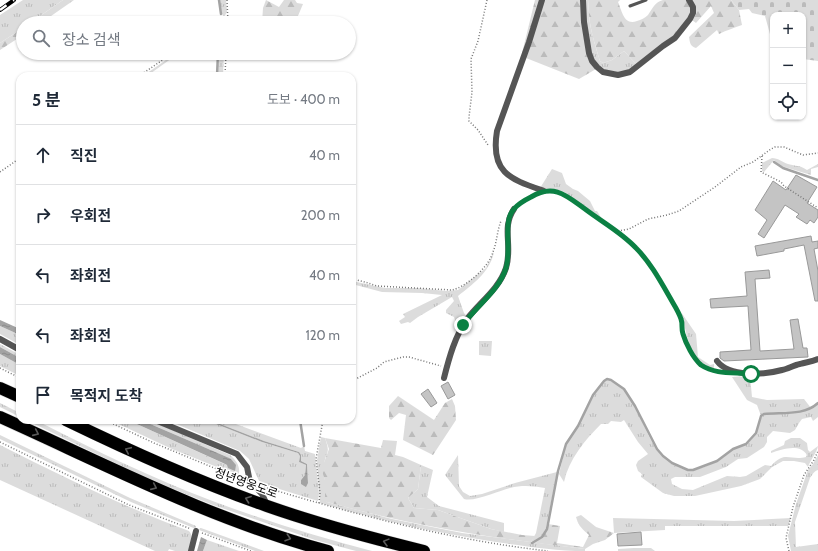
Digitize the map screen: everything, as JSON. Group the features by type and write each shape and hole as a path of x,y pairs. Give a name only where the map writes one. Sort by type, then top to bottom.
{"highway":[{"path":"0,388 16,395"},
{"path":"0,417 194,504 260,529 328,551"},
{"name":"청년영웅도로","path":"74,424 144,457 202,482 267,506 329,526 424,551"}],"street":[{"path":"542,0 495,144 499,166 505,173 520,182 544,191"},
{"path":"583,0 584,22 589,53 592,61 597,68 603,72 618,75 630,72 675,38 690,19 693,12 693,7 689,0"},
{"path":"444,378 452,348 463,325 496,286 504,274 509,254 508,220 514,209"},
{"path":"0,339 16,348"},
{"path":"717,361 725,368 751,374 782,370 818,359"},
{"path":"165,424 237,454 244,461 247,467 250,482 262,494 267,506"},
{"path":"191,551 196,531"}],"lane":[{"path":"630,6 646,0"}],"path":[{"path":"227,0 228,16"},
{"path":"487,0 478,41 471,60 470,68 472,92 469,117 470,122 489,145"},
{"path":"145,72 163,60"},
{"path":"225,72 226,60"},
{"path":"617,231 629,229 643,220 652,217 667,215 679,211 741,167 753,162 771,149 780,147 787,148 800,155 818,153"},
{"path":"762,156 761,172 782,182 784,186 818,208"},
{"path":"0,172 16,161"},
{"path":"356,280 385,286 452,290 457,289 486,265 493,254 501,222 514,209 534,195 544,191 553,191 567,196 617,231 636,248 650,265 673,302 681,318 683,325 682,332 696,359 708,368 722,372"},
{"path":"356,379 377,368 384,362 403,357 446,368"},
{"path":"0,368 16,376"},
{"path":"113,424 160,446 250,482 319,503 432,532 548,551"},
{"path":"319,503 320,493 316,459 322,424"},
{"path":"0,442 129,505 251,551"},
{"path":"789,551 786,538 793,506 804,475 818,451"}],"green space":[{"path":"23,0 63,0 40,16 16,16 16,33 0,43 0,15"},
{"path":"63,0 74,0 51,16 40,16"},
{"path":"219,0 226,0 227,12 225,16 222,14"},
{"path":"266,0 279,7 284,0 295,0 297,3 303,4 298,16 262,16 263,8"},
{"path":"535,0 541,0 524,55 522,53"},
{"path":"544,0 581,0 581,10 596,69 579,79 526,58"},
{"path":"583,0 589,0 590,23 600,61 603,63 612,60 624,51 637,65 629,71 610,73 592,60"},
{"path":"589,0 620,0 618,2 624,17 626,20 633,22 646,17 656,4 663,0 689,0 692,12 680,31 637,65 624,51 612,60 603,63 600,61 592,31 589,16"},
{"path":"691,0 731,0 739,10 742,25 719,34 717,30 696,48 691,44 689,37 714,13 711,6 696,23 692,20"},
{"path":"731,0 818,0 818,61 806,59 806,12 770,12 770,34 765,16 752,13 749,9 739,10"},
{"path":"16,33 16,40 0,50 0,43"},
{"path":"166,60 169,60 153,72 149,72"},
{"path":"219,60 224,60 223,72 218,72"},
{"path":"772,158 802,167 807,170 818,164 818,167 811,169 811,175 778,165 774,160 764,172 762,171 762,163"},
{"path":"552,169 562,173 566,184 578,191 590,201 595,211 597,211 602,219 564,192 540,188"},
{"path":"494,252 485,272 458,296 467,317 460,330 454,317 446,313 446,310 454,301 452,297 410,323 408,322 401,324 399,321 405,317 403,314 442,295 382,292 356,285 356,282 385,288 417,288 446,291 458,290 486,268"},
{"path":"681,312 696,334 698,357 710,365 714,364 714,369 698,360 694,354 687,338"},
{"path":"0,326 16,333 16,343 0,334"},
{"path":"479,341 492,341 491,356 479,355"},
{"path":"0,344 16,353 16,356 0,347"},
{"path":"0,354 16,363 16,374 0,366"},
{"path":"750,376 752,397 767,400 804,399 811,408 796,412 764,414 761,416 757,405 747,400 732,377"},
{"path":"607,380 619,385 628,395 636,407 656,449 666,460 678,467 689,470 718,461 733,449 750,442 755,434 761,418 764,415 799,412 812,408 818,404 818,417 813,421 811,417 802,419 795,430 790,433 773,431 767,437 767,442 764,447 747,458 738,459 726,467 700,477 675,477 671,479 672,484 682,489 693,490 727,476 746,476 765,465 771,466 780,458 806,457 807,455 804,451 795,448 771,453 771,451 784,445 785,441 791,438 800,438 807,443 808,450 810,452 818,446 808,467 805,463 783,461 772,467 760,479 741,486 695,496 674,496 663,493 641,477 642,474 638,471 636,465 638,461 648,454 638,442 624,420 621,422 611,421 608,424 601,424 578,450 566,474 564,482 559,474 566,445 600,385"},
{"path":"398,396 434,420 445,403 452,399 455,406 456,420 433,455 403,440 406,415 399,413 391,420 389,418 389,406"},
{"path":"0,403 16,411 16,415 0,407"},
{"path":"34,424 43,424 131,467 229,507 314,535 372,551 356,551 315,540 213,505 144,477"},
{"path":"119,424 137,424 227,465 233,462 227,457 150,424 158,424 230,455 237,463 239,473 237,475 172,449"},
{"path":"176,424 216,424 262,442 298,453 300,456 299,452 264,441 220,424 236,424 301,448 304,446 305,451 315,454 319,494 318,501 260,483 249,459 240,451","holes":["300,456 301,461 307,464 308,483 301,480 305,475 306,465 299,462"]},
{"path":"0,435 130,498 196,526 196,529 131,502 0,439"},
{"path":"321,437 325,438 328,447 324,470 327,502 392,519 462,533 585,549 585,551 540,548 496,542 408,526 320,503 317,460"},
{"path":"325,438 381,448 383,440 397,441 395,455 421,465 418,489 408,498 414,508 438,510 491,529 535,536 531,542 455,531 391,518 327,502 325,500 325,480 322,468 329,449"},
{"path":"0,445 70,480 189,531 192,538 190,551 175,551 169,549 168,551 155,551 0,480"},
{"path":"458,455 459,486 463,492 470,496 482,494 515,483 557,472 546,528 541,537 531,542 536,533 545,488 519,486 480,498 469,500 464,499 445,475"},
{"path":"818,455 818,470 814,472 810,478 795,522 796,547 818,544 818,551 791,551 788,536 796,504 808,470"},
{"path":"421,465 433,470 427,497 439,506 504,523 504,532 491,529 438,510 414,508 408,498 418,489"},
{"path":"581,515 596,527 614,533 605,540 593,544 585,549 533,543 543,536 548,524 560,526 557,543 583,547 589,535 581,527 577,520 576,517"},
{"path":"613,518 734,521 791,518 788,526 665,526 665,530 614,533"},
{"path":"200,528 264,551 255,551 199,530"},
{"path":"207,540 239,551 203,551"},
{"path":"651,548 655,551 618,551 618,549"}],"water":[{"path":"0,320 16,327 16,333 0,326"},
{"path":"0,347 16,356 16,363 0,354"},
{"path":"137,424 150,424 227,457 236,465 235,471 228,468 227,465"},
{"path":"216,424 220,424 264,441 299,452 301,455 301,461 307,464 308,483 306,487 301,484 301,480 305,475 306,465 299,462 300,456 298,453 262,442"},
{"path":"201,537 207,540 203,551 197,551"}],"building":[{"path":"796,175 817,187 807,203 818,210 818,217 814,223 810,220 807,224 796,217 799,214 785,205 764,238 758,234 767,220 755,210 773,181 786,190"},
{"path":"811,236 812,242 818,241 818,248 814,249 818,271 818,301 815,301 804,245 784,249 784,251 757,256 755,246"},
{"path":"769,270 770,278 755,279 760,351 794,349 790,320 798,319 803,348 807,348 808,357 724,361 720,358 720,352 751,350 748,306 711,308 710,299 747,296 745,272"},
{"path":"448,382 455,395 448,399 441,386"},
{"path":"428,389 437,403 431,407 421,394"},
{"path":"641,532 642,545 618,546 617,534"}],"waterway":[{"path":"219,0 221,14"},
{"path":"217,72 218,60"},
{"path":"774,162 783,168 818,180"},
{"path":"532,543 542,537 547,529 558,471 566,444 578,426 593,395 607,379 624,389 635,406 657,449 663,456 672,463 688,470 693,470 717,461 733,449 746,444 756,433 761,416 764,414 800,412 818,403"},
{"path":"301,424 304,446"}],"railway":[{"path":"0,10 14,0"}],"route":[{"path":"463,325 496,286 504,274 509,254 508,220 514,209 525,200 541,192 561,192 617,231 636,248 650,265 673,302 681,318 683,325 682,332 685,339 696,359 701,364 715,371 731,374 751,374"}]}
